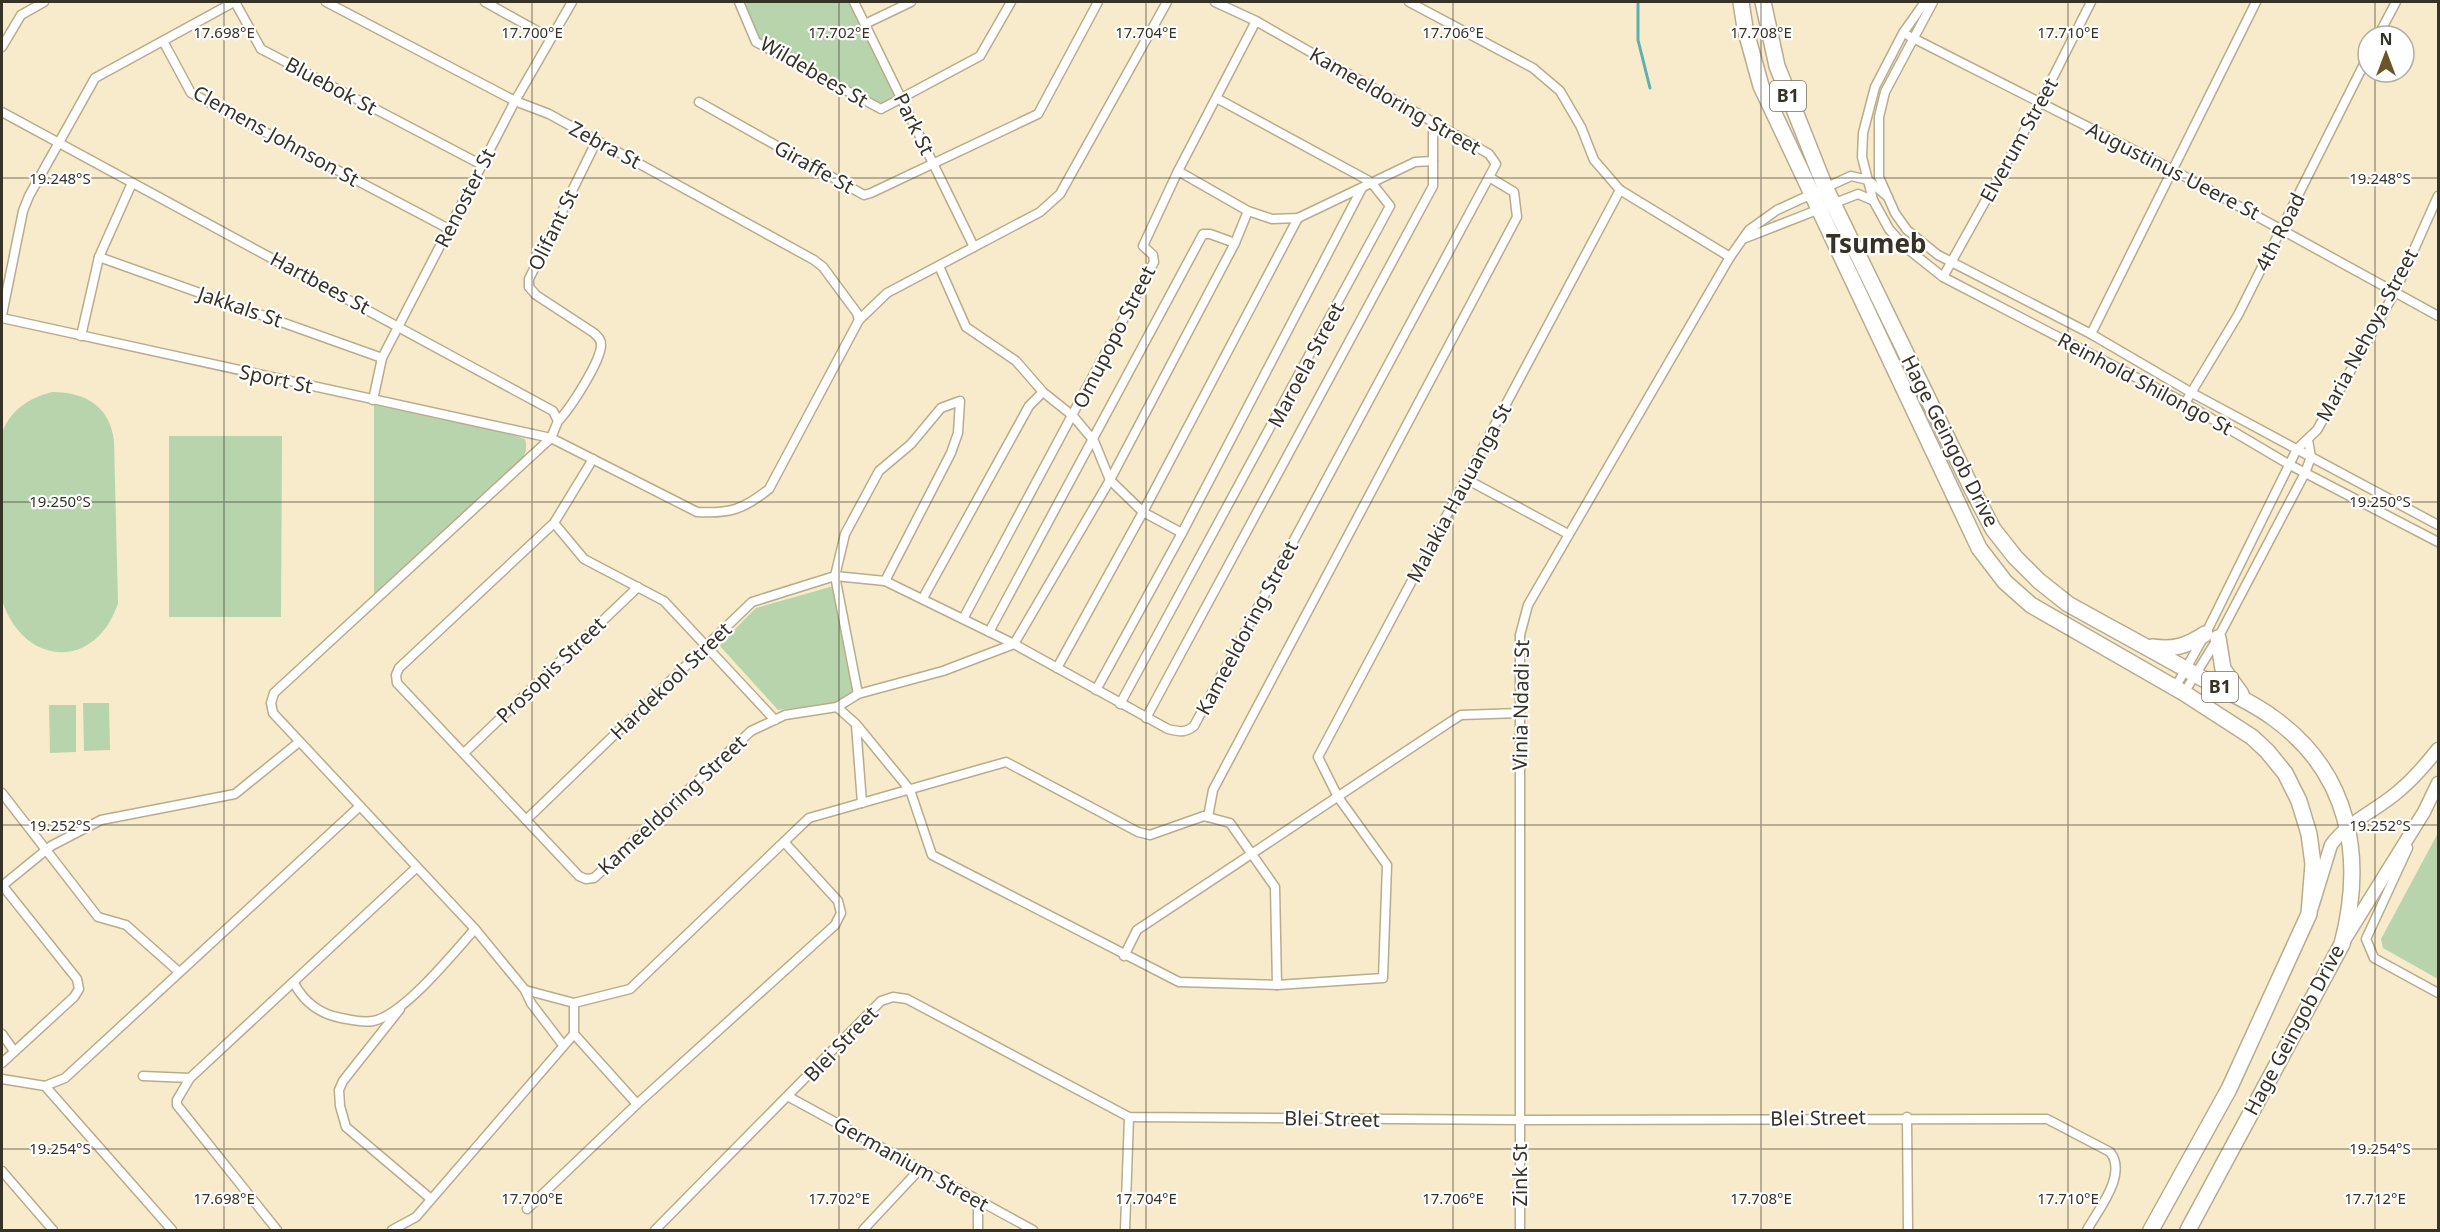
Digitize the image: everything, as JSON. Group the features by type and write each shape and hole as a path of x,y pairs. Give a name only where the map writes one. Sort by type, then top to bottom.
{"highway":[{"name":"Hage Geingob Drive","path":"1741,2 1744,28 1761,86 1960,512 1989,562 2031,605 2180,691 2248,734 2267,751 2284,773 2299,801 2309,834 2313,864 2309,914 2229,1089 2151,1230"},
{"name":"Hage Geingob Drive","path":"1763,2 1777,66 1825,187 1993,529 2031,573 2068,604 2272,716 2315,755 2339,799 2348,828 2354,874 2342,944 2188,1230"},
{"path":"2143,645 2171,649 2212,636 2223,669 2233,687 2248,702"}],"street":[{"path":"2,47 18,18 44,2"},
{"path":"2,316 23,211 95,78 235,2"},
{"name":"Bluebok St","path":"235,2 261,49 482,165"},
{"name":"Zebra St","path":"326,2 515,101 549,114 819,263 857,313 859,320"},
{"path":"485,2 550,38"},
{"name":"Renoster St","path":"373,400 382,358 515,101 572,2"},
{"name":"Wildebees St","path":"740,2 756,42 877,109 902,99 980,56 1011,2"},
{"name":"Park St","path":"854,2 974,247"},
{"path":"865,24 911,2"},
{"path":"933,163 1038,114 1098,2"},
{"name":"Sport St","path":"2,316 81,336 551,438 697,512 719,513 747,506 769,489 859,320 887,293 1040,212 1060,194 1167,2"},
{"name":"Kameeldoring Street","path":"593,459 554,523 399,668 396,675 397,683 579,876 586,879 594,878 751,731 785,715 837,707 858,694 942,671 1014,645 1146,718 1181,732 1194,726 1429,294 1496,164 1493,158 1256,21 1215,2"},
{"path":"1409,2 1533,68 1560,90 1581,127 1594,160 1620,190 1730,257"},
{"path":"1825,187 1851,176 1859,168 1867,109 1875,87 1903,33 1925,2"},
{"path":"1742,239 1858,194 1871,182 1878,160 1879,117 1885,92 1933,2"},
{"name":"Elverum Street","path":"1943,277 2040,103 2091,2"},
{"path":"2091,334 2256,2"},
{"path":"2384,24 2396,2"},
{"name":"Omupopo Street","path":"963,619 1154,262 1153,255 1143,246 1178,171 1218,99 1256,21"},
{"name":"Augustinus Ueere St","path":"1903,33 2174,170 2439,316"},
{"name":"Clemens Johnson St","path":"163,41 190,93 449,229"},
{"name":"4th Road","path":"2184,403 2238,315 2356,80"},
{"name":"Maroela Street","path":"1120,704 1179,600 1390,206 1371,182 1218,99"},
{"name":"Giraffe St","path":"699,102 864,195 933,163"},
{"name":"Hartbees St","path":"2,112 399,325 553,411 558,421"},
{"path":"1146,718 1433,186 1432,123"},
{"name":"Olifant St","path":"558,421 580,390 601,348 600,340 594,333 536,295 529,287 530,279 597,140"},
{"path":"1862,157 1871,182"},
{"path":"1178,171 1248,211 1272,219 1298,218 1420,160 1433,161"},
{"path":"1851,176 1871,182"},
{"path":"1208,817 1213,790 1517,217 1514,192 1489,177"},
{"name":"Reinhold Shilongo St","path":"1871,182 1888,197 1895,213 1907,230 1922,245 2091,334 2192,393 2439,525"},
{"name":"Reinhold Shilongo St","path":"1871,182 1873,201 1889,230 1904,246 1943,277 2184,403 2290,465 2439,542"},
{"path":"81,336 99,257 132,183"},
{"name":"Vinia Ndadi St","path":"1520,1120 1520,635 1528,605 1742,239 1749,230 1778,210 1825,187"},
{"path":"1096,690 1182,533 1362,188"},
{"name":"Malakia Hauuanga St","path":"1338,797 1318,757 1620,190"},
{"path":"1858,194 1873,201"},
{"name":"Maria Nehoya Street","path":"2297,449 2317,430 2394,292 2439,196"},
{"path":"835,576 885,581 1014,645 1110,480 1235,243 1248,211"},
{"path":"1057,668 1143,512 1298,218"},
{"path":"989,632 1094,441 1203,234 1210,234 1235,243"},
{"name":"Jakkals St","path":"99,257 382,358"},
{"path":"939,266 966,327 1016,361 1043,393 1073,416 1094,441 1110,480 1143,512 1182,533"},
{"path":"922,598 1029,406 1043,393"},
{"path":"858,694 835,576 845,534 879,471 911,444 941,408 960,401 958,433 951,453 885,581"},
{"path":"558,421 551,438 274,693 271,703 273,712 298,742 475,928 525,990 531,1003 563,1045"},
{"path":"2180,691 2305,473 2311,457 2308,440"},
{"path":"2180,691 2212,636 2297,449"},
{"path":"1466,479 1568,534"},
{"path":"554,523 584,559 664,601 775,720"},
{"name":"Hardekool Street","path":"526,820 752,602 835,576"},
{"name":"Prosopis Street","path":"464,753 638,587"},
{"path":"837,707 856,724 910,790 932,855 1124,956 1179,982 1277,985 1384,977 1387,865 1338,797"},
{"path":"1124,956 1137,930 1461,715 1520,713"},
{"path":"856,724 862,803"},
{"path":"2,1063 74,997 79,989 77,980 2,886 45,850 100,820 234,794 298,742"},
{"path":"2309,914 2318,895 2331,845 2348,828 2400,791 2439,749"},
{"path":"525,990 574,1003 630,989 809,818 1006,762 1138,832 1150,835 1208,817 1230,823 1275,887 1277,985"},
{"path":"2439,783 2366,939 2374,958 2439,993"},
{"path":"2,793 98,917 126,925 179,972"},
{"path":"2,1079 45,1086 65,1078 360,806"},
{"path":"2342,944 2424,812"},
{"path":"526,1209 637,1104 835,925 841,913 838,900 785,843"},
{"path":"277,1230 177,1105 177,1100 190,1078 417,867"},
{"path":"431,1199 346,1127 340,1106 339,1090 343,1081 400,1009 475,928"},
{"path":"294,983 312,1006 336,1017 362,1022 376,1021 400,1009"},
{"name":"Blei Street","path":"655,1230 789,1097 881,1001 893,997 907,999 1129,1117 1520,1120 1907,1117 2047,1119 2110,1152 2117,1167 2114,1181 2087,1230"},
{"path":"574,1003 574,1034 637,1104"},
{"path":"2,1034 14,1051"},
{"path":"392,1230 416,1217 574,1034"},
{"path":"143,1076 190,1078"},
{"path":"45,1086 172,1230"},
{"name":"Germanium Street","path":"789,1097 1033,1230"},
{"path":"1125,1230 1129,1117"},
{"path":"1907,1117 1908,1230"},
{"name":"Zink St","path":"1520,1120 1520,1230"},
{"path":"863,1230 920,1169"},
{"path":"2,1171 53,1230"},
{"path":"978,1200 978,1230"}],"green space":[{"path":"739,2 854,2 902,99 881,109 756,42"},
{"path":"52,392 75,395 94,404 107,419 114,441 118,603 108,625 94,641 77,650 60,652 42,648 26,638 12,622 2,600 2,433 10,418 21,406"},
{"path":"374,405 510,434 525,439 526,449 518,464 374,597"},
{"path":"169,436 282,436 281,617 169,617"},
{"path":"837,585 857,688 837,703 778,710 719,645 756,608"},
{"path":"83,703 109,703 110,750 84,751"},
{"path":"49,705 76,705 76,752 50,753"},
{"path":"2438,833 2438,979 2383,948 2381,939"}],"waterway":[{"path":"1638,2 1638,40 1650,88"}],"district":[{"name":"Tsumeb","path":"1876,244"}]}
